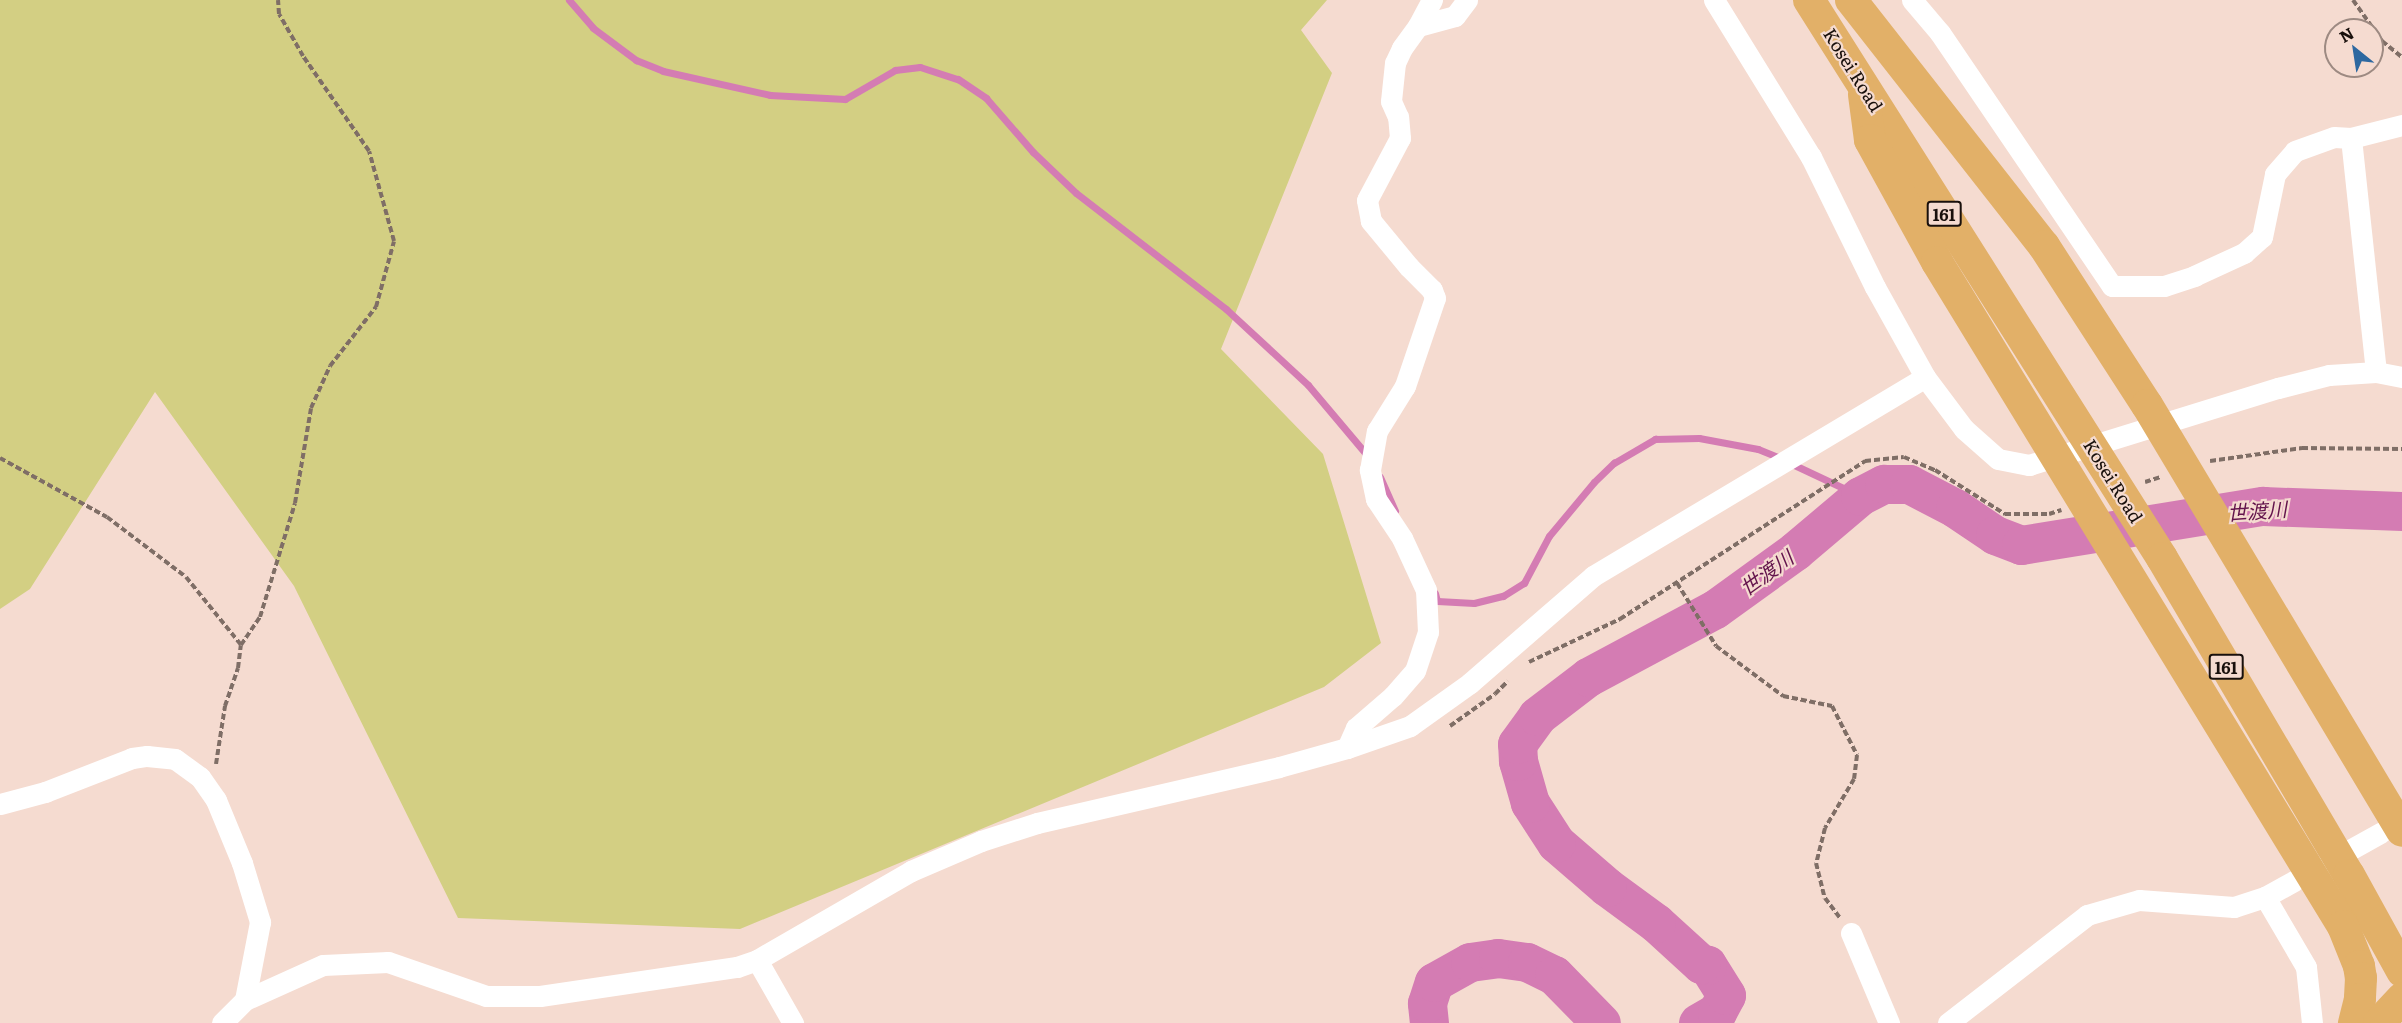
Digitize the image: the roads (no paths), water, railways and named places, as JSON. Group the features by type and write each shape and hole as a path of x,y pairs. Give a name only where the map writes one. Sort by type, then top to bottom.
{"highway":[{"name":"Kosei Road","path":"1809,0 2162,558 2402,969"},
{"path":"1851,0 2044,246 2147,405 2263,597 2391,832"},
{"path":"1862,85 1870,140 1937,262 2160,622 2343,926 2359,966 2361,978 2360,999 2354,1023"},
{"path":"2343,926 2367,951 2402,969"}],"street":[{"path":"1347,748 1356,728 1393,696 1414,671 1428,632 1426,590 1402,538 1376,499 1370,470 1377,431 1405,386 1435,298 1432,290 1409,267 1371,220 1367,200 1400,138 1398,117 1391,101 1395,63 1432,0"},
{"path":"1418,26 1455,16 1467,0"},
{"path":"1714,0 1812,157 1875,287 1925,377 1964,429 1998,459 2029,465 2278,388 2329,375 2376,372 2402,377"},
{"path":"1912,0 1940,33 2112,286 2164,286 2194,276 2244,253 2262,237 2275,174 2295,151 2334,137 2352,138 2402,125"},
{"path":"2352,138 2376,372"},
{"path":"222,1023 245,1000 323,965 388,962 486,996 529,996 738,967 757,960 911,871 981,841 1037,823 1279,767 1347,748 1410,726 1470,683 1593,576 1925,377"},
{"path":"0,804 45,792 132,758 147,756 175,759 200,777 216,800 242,863 260,922 245,1000"},
{"path":"2323,865 2391,832"},
{"path":"1948,1023 2087,915 2139,900 2234,907 2265,897 2294,881"},
{"path":"2265,897 2306,967 2312,1023"},
{"path":"1851,933 1889,1023"},
{"path":"757,960 794,1023"}],"waterway":[{"path":"569,0 593,28 636,60 663,71 770,95 845,99 895,70 920,67 958,79 986,98 1033,152 1076,193 1226,309 1308,385 1367,455"},
{"path":"1435,593 1437,601 1474,603 1503,596 1524,583 1549,536 1594,482 1614,463 1655,439 1699,438 1758,449 1780,458"},
{"path":"1790,463 1860,496"},
{"path":"1380,477 1395,511"},
{"name":"世渡川","path":"1698,1023 1717,1012 1726,995 1707,965 1701,964 1656,923 1607,887 1556,843 1530,803 1518,761 1517,744 1537,716 1588,677 1715,609 1795,551 1860,496 1884,484 1909,484 1955,508 1995,535 2021,545 2263,506 2402,511"},
{"name":"世渡川","path":"1429,1023 1427,1003 1434,982 1470,962 1498,958 1527,962 1554,975 1601,1023"}]}
